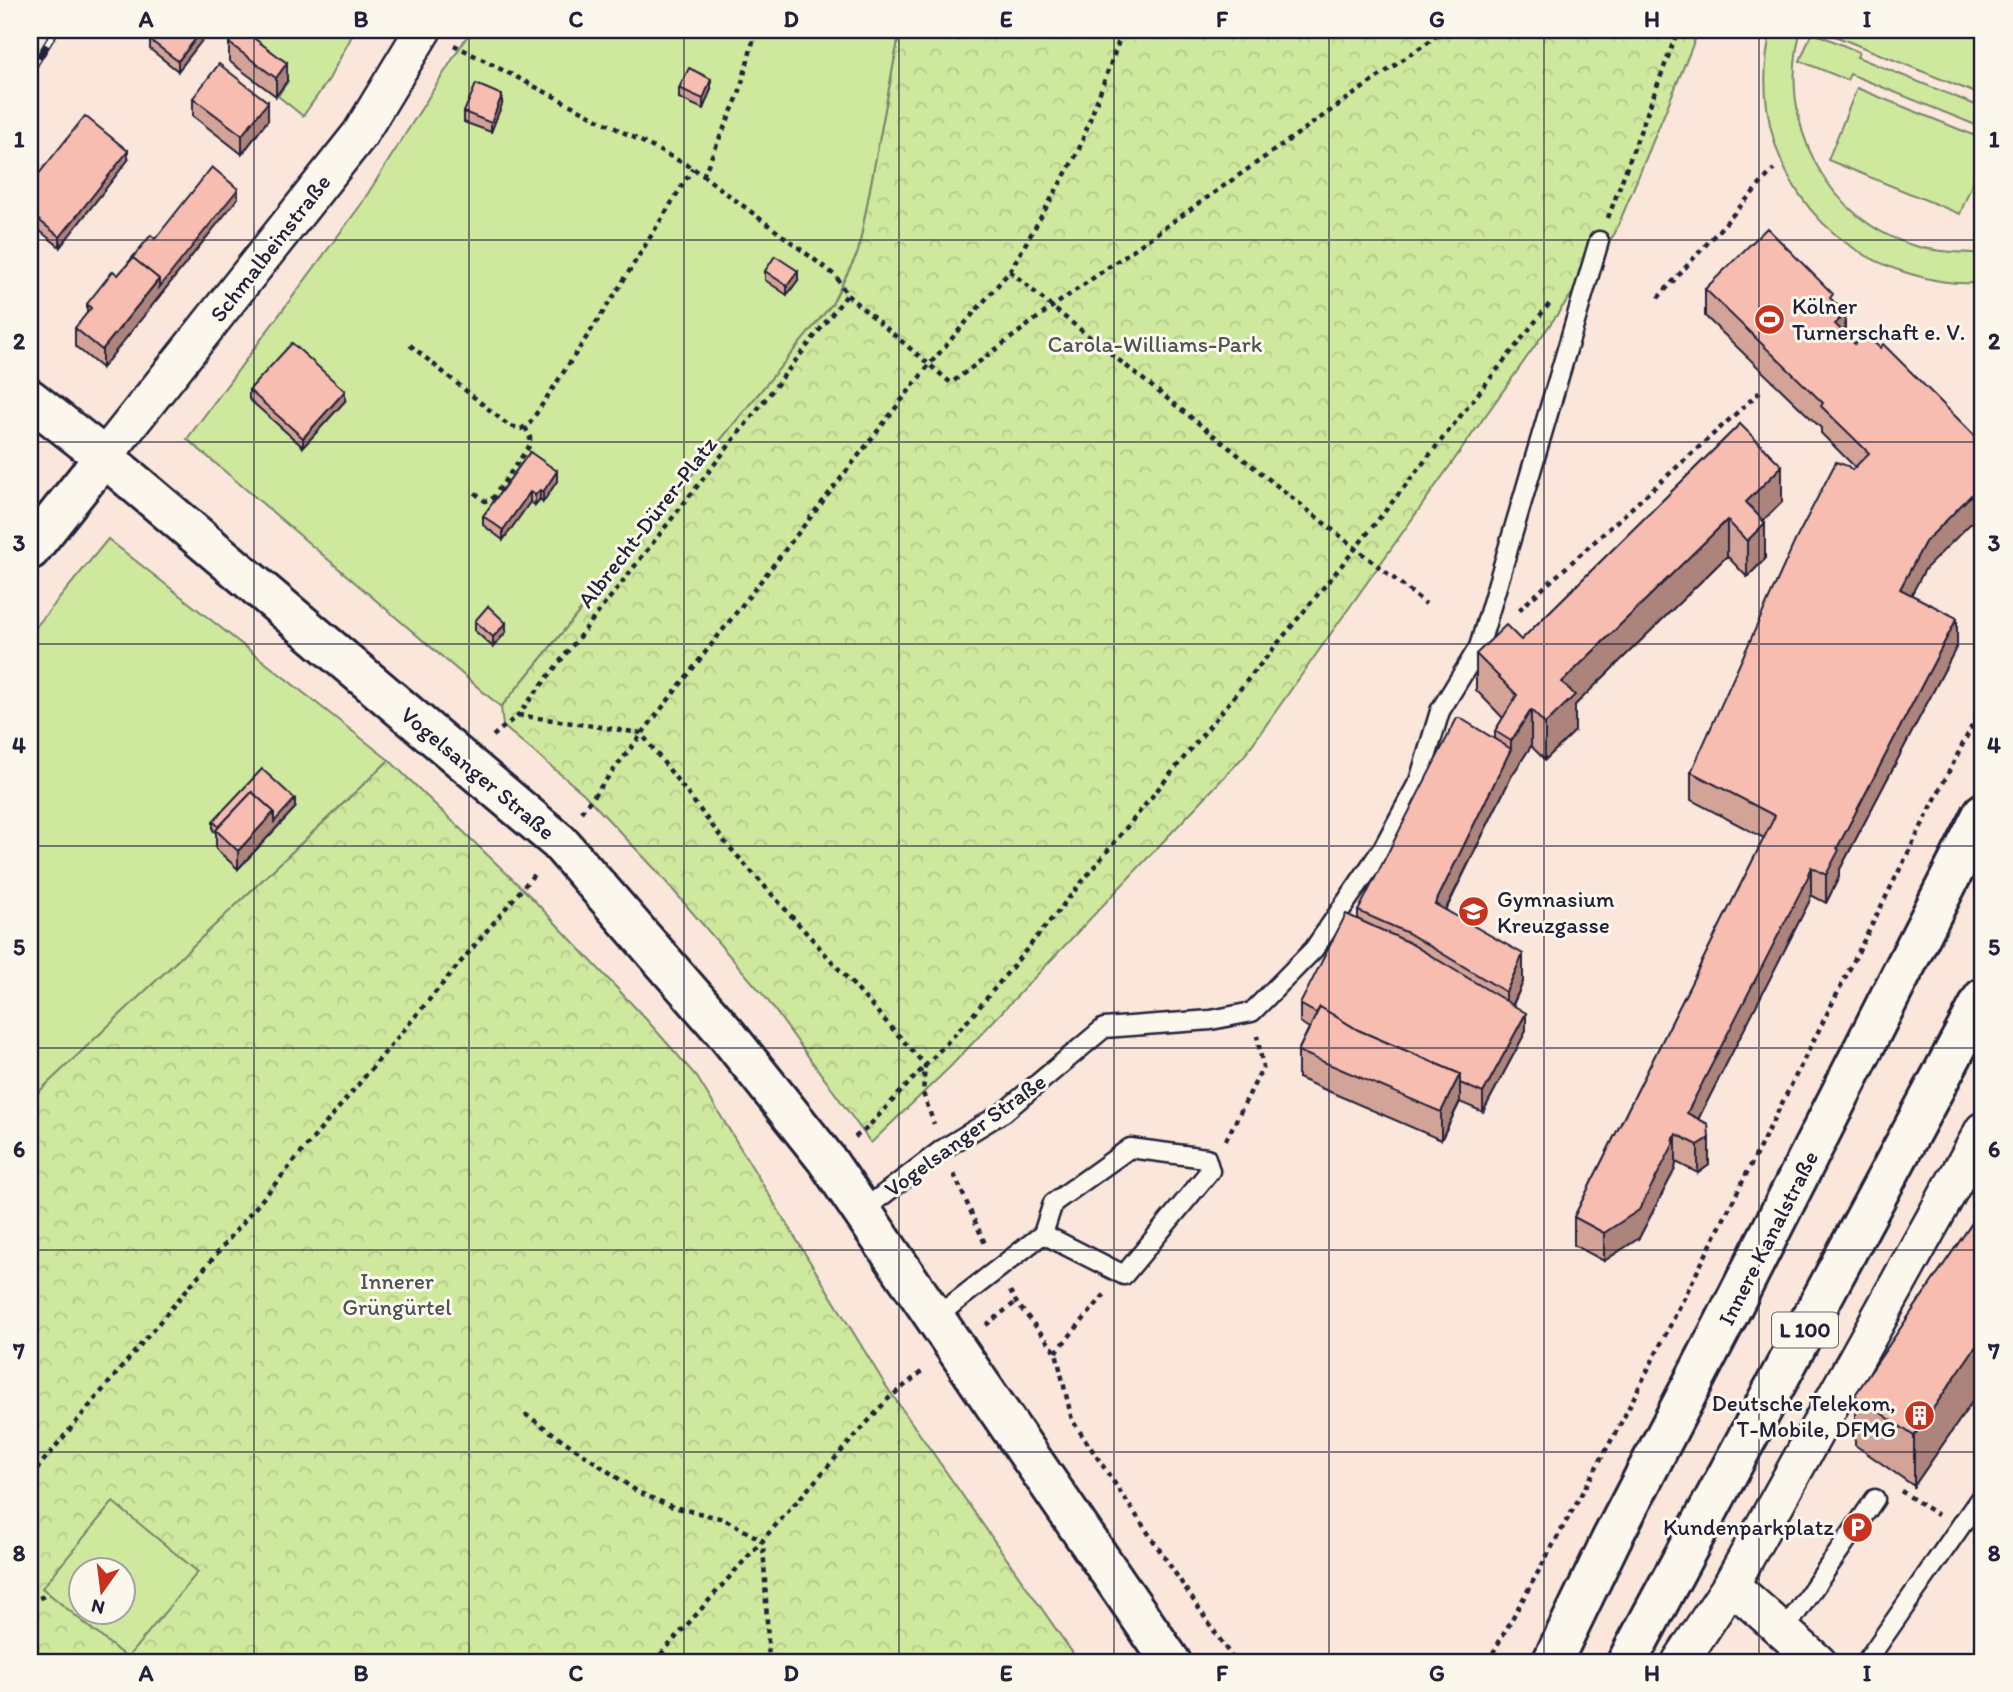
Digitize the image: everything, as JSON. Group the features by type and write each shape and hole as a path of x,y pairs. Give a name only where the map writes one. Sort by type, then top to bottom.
{"main road":[{"name":"Vogelsanger Straße","path":"30,399 104,457 466,763 548,856 728,1036 826,1159 1171,1662"},
{"path":"30,550 104,457"},
{"name":"Innere Kanalstraße","path":"1552,1662 1611,1540 1729,1315 1983,813"},
{"name":"L 100","path":"1627,1662 1983,998"}],"street":[{"name":"Schmalbeinstraße","path":"104,457 436,36"},
{"path":"1680,1662 1731,1585 1983,1129"},
{"path":"1731,1585 1797,1650"}],"lane":[{"path":"1252,1012 1314,949 1383,848 1419,781 1440,711 1479,647 1599,241"},
{"name":"Vogelsanger Straße","path":"862,1211 943,1149 1004,1112 1104,1028 1211,1020 1252,1012"},
{"path":"946,1331 998,1270 1043,1234 1054,1203 1130,1148 1206,1158 1210,1171 1124,1275 1043,1234"},
{"path":"1867,1662 1983,1494"},
{"path":"1797,1650 1875,1499"}],"path":[{"path":"703,176 739,94 756,30"},
{"path":"30,1477 548,856 929,365 1010,271 1078,152 1123,30"},
{"path":"436,36 693,168 836,276 846,295 951,383 1052,307 1445,30"},
{"path":"1599,241 1678,30"},
{"path":"410,345 508,425 521,429 530,423 617,291 693,168"},
{"path":"1658,298 1774,169"},
{"path":"1010,271 1355,550 1426,604"},
{"path":"826,1159 865,1130 972,1016 1355,550 1557,294"},
{"name":"Albrecht-Dürer-Platz","path":"466,763 518,715 846,295"},
{"path":"1479,647 1762,390"},
{"path":"475,493 485,501 492,499 530,445 530,437 524,427"},
{"path":"1488,1662 1622,1421 1983,704"},
{"path":"518,715 641,733 724,841 925,1065 923,1093 943,1149 998,1270 1016,1302 1056,1352 1072,1420 1235,1662"},
{"path":"547,879 548,856"},
{"path":"1206,1158 1228,1138 1263,1067 1252,1012"},
{"path":"1056,1352 1098,1301 1124,1275"},
{"path":"654,1662 888,1399 924,1370 946,1331 1016,1302"},
{"path":"916,1359 932,1381"},
{"path":"526,1415 638,1492 673,1507 724,1519 763,1541"},
{"path":"1899,1490 1959,1529"},
{"path":"763,1541 769,1662"},
{"path":"30,1602 49,1594"}],"green space":[{"path":"253,30 355,30 329,79 303,116 278,96 288,81 241,45"},
{"path":"471,30 900,30 858,252 832,304 501,707 187,439 360,206"},
{"name":"Carola-Williams-Park","path":"900,30 1699,30 1615,233 1244,756 950,1067 871,1143 766,998 655,869 583,793 503,726 501,707 832,304 858,252"},
{"path":"1771,30 1801,30 1795,64 1796,98 1803,132 1815,163 1834,191 1857,215 1886,234 1927,249 1983,253 1983,282 1943,281 1904,272 1867,256 1836,235 1810,209 1790,178 1775,144 1767,107 1766,69"},
{"path":"1820,30 1983,30 1983,96"},
{"path":"1812,32 1859,52 1857,57 1983,108 1983,128 1850,74 1847,80 1800,61"},
{"path":"1857,88 1983,139 1983,156 1960,214 1828,160"},
{"path":"108,539 389,760 30,1100 30,634"},
{"name":"Innerer Grüngürtel","path":"389,760 529,895 697,1077 886,1386 1079,1662 30,1662 30,1100"},
{"path":"113,1502 198,1572 127,1658 88,1626 136,1626 136,1556 68,1556"},
{"path":"66,1559 66,1608 42,1588"}],"building":[{"path":"158,30 203,30 178,61 150,40"},
{"path":"238,30 243,30 287,63 276,78 229,43"},
{"path":"219,64 268,102 242,135 193,98"},
{"path":"689,68 711,79 703,99 679,88"},
{"path":"476,84 502,95 491,123 464,112"},
{"path":"85,116 128,151 60,237 30,213 30,185"},
{"path":"212,167 238,189 159,288 159,279 133,258 128,263 151,235 155,239"},
{"path":"1767,228 1833,294 1830,298 1845,313 1835,324 1855,344 1865,334 1880,348 1883,344 1983,444 1983,483 1925,542 1900,589 1957,618 1837,848 1839,850 1826,875 1811,867 1687,1113 1708,1124 1709,1138 1698,1145 1676,1134 1673,1140 1675,1141 1639,1210 1604,1233 1574,1217 1775,816 1691,772 1795,541 1836,462 1852,470 1869,453 1821,406 1823,403 1705,289"},
{"path":"775,256 798,271 787,286 765,271"},
{"path":"133,258 159,279 102,350 75,328 91,308 87,304 113,271 118,275"},
{"path":"292,343 345,391 303,438 249,390"},
{"path":"1740,424 1782,466 1746,502 1765,523 1747,541 1727,520 1562,682 1575,695 1545,724 1531,710 1511,741 1495,731 1517,695 1476,654 1506,625 1521,640"},
{"path":"530,452 557,471 543,492 540,490 535,495 530,492 503,530 483,516"},
{"path":"488,606 506,623 493,637 475,621"},
{"path":"1457,718 1511,749 1435,904 1523,954 1506,992 1408,933 1358,911"},
{"path":"262,769 295,799 274,822 274,812 252,792 219,827 213,821"},
{"path":"252,792 274,812 238,851 216,830"},
{"path":"1346,914 1408,942 1526,1013 1483,1093 1460,1083 1460,1074 1358,1030 1320,1007 1316,1013 1300,1004"},
{"path":"1320,1007 1358,1030 1460,1074 1441,1112 1298,1051"},
{"path":"1983,1207 1983,1336 1914,1436 1855,1395"}],"railway":[{"path":"30,72 56,30"}],"place":[{"name":"Kölner Turnerschaft e. V.","path":"1769,319"},
{"name":"Gymnasium Kreuzgasse","path":"1474,912"},
{"name":"Deutsche Telekom, T-Mobile, DFMG","path":"1919,1416"},
{"name":"Kundenparkplatz","path":"1857,1527"}]}
